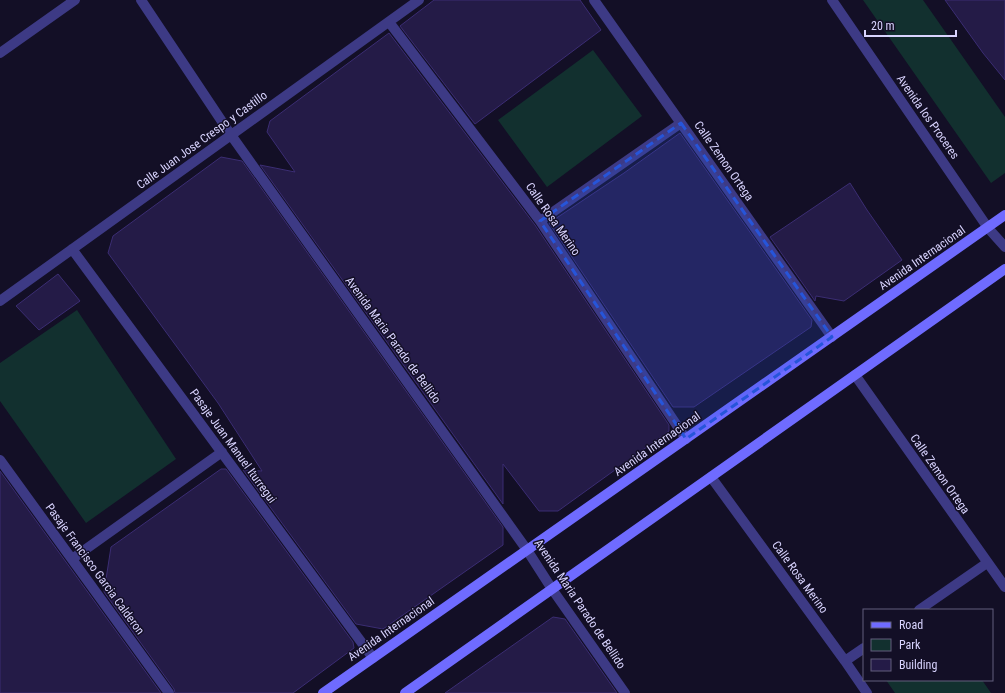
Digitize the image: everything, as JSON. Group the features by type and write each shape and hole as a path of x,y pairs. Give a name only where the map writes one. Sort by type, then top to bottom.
{"main road":[{"name":"Avenida Internacional","path":"323,693 1005,215"},
{"path":"405,693 1005,269"}],"street":[{"path":"0,54 75,0"},
{"name":"Avenida Maria Parado de Bellido","path":"141,0 231,135 527,550 552,589 625,693"},
{"name":"Calle Juan Jose Crespo y Castillo","path":"0,301 419,0"},
{"name":"Calle Zemon Ortega","path":"594,0 832,337"},
{"name":"Avenida los Proceres","path":"832,0 988,228 1005,247"},
{"name":"Calle Rosa Merino","path":"389,22 540,221 686,439"},
{"path":"540,221 681,123"},
{"name":"Pasaje Juan Manuel Iturregui","path":"72,249 373,658"},
{"name":"Calle Zemon Ortega","path":"855,375 1005,588"},
{"path":"72,559 222,452"},
{"name":"Pasaje Francisco Garcia Calderon","path":"0,460 169,693"},
{"name":"Calle Rosa Merino","path":"711,477 867,693"},
{"path":"920,609 987,563"},
{"path":"845,661 863,649"}],"highlighted area":[{"path":"681,123 832,337 686,439 540,221"}],"green space":[{"path":"863,0 923,0 1005,117 1005,173 991,183"},
{"path":"593,50 642,116 547,187 498,120"},
{"path":"77,310 176,459 86,523 0,401 0,363"},
{"path":"887,681 983,681 991,693 895,693"}],"building":[{"path":"434,0 580,0 601,30 475,124 400,26"},
{"path":"945,0 1005,0 1005,80 983,53"},
{"path":"389,33 535,225 669,425 669,431 558,511 539,511 503,464 503,504 260,165 295,172 267,132 270,121"},
{"path":"680,133 812,320 811,327 694,407 673,407 549,223 624,173"},
{"path":"221,157 242,161 503,527 503,545 383,629 356,624 243,470 262,471 218,403 108,253 113,236"},
{"path":"850,183 902,260 844,301 816,296 815,301 770,237"},
{"path":"58,274 80,301 39,330 16,306"},
{"path":"221,469 226,469 353,642 354,648 293,693 175,693 174,689 104,592 111,547"},
{"path":"0,471 161,693 0,693"},
{"path":"553,617 565,619 617,693 445,693"}]}
